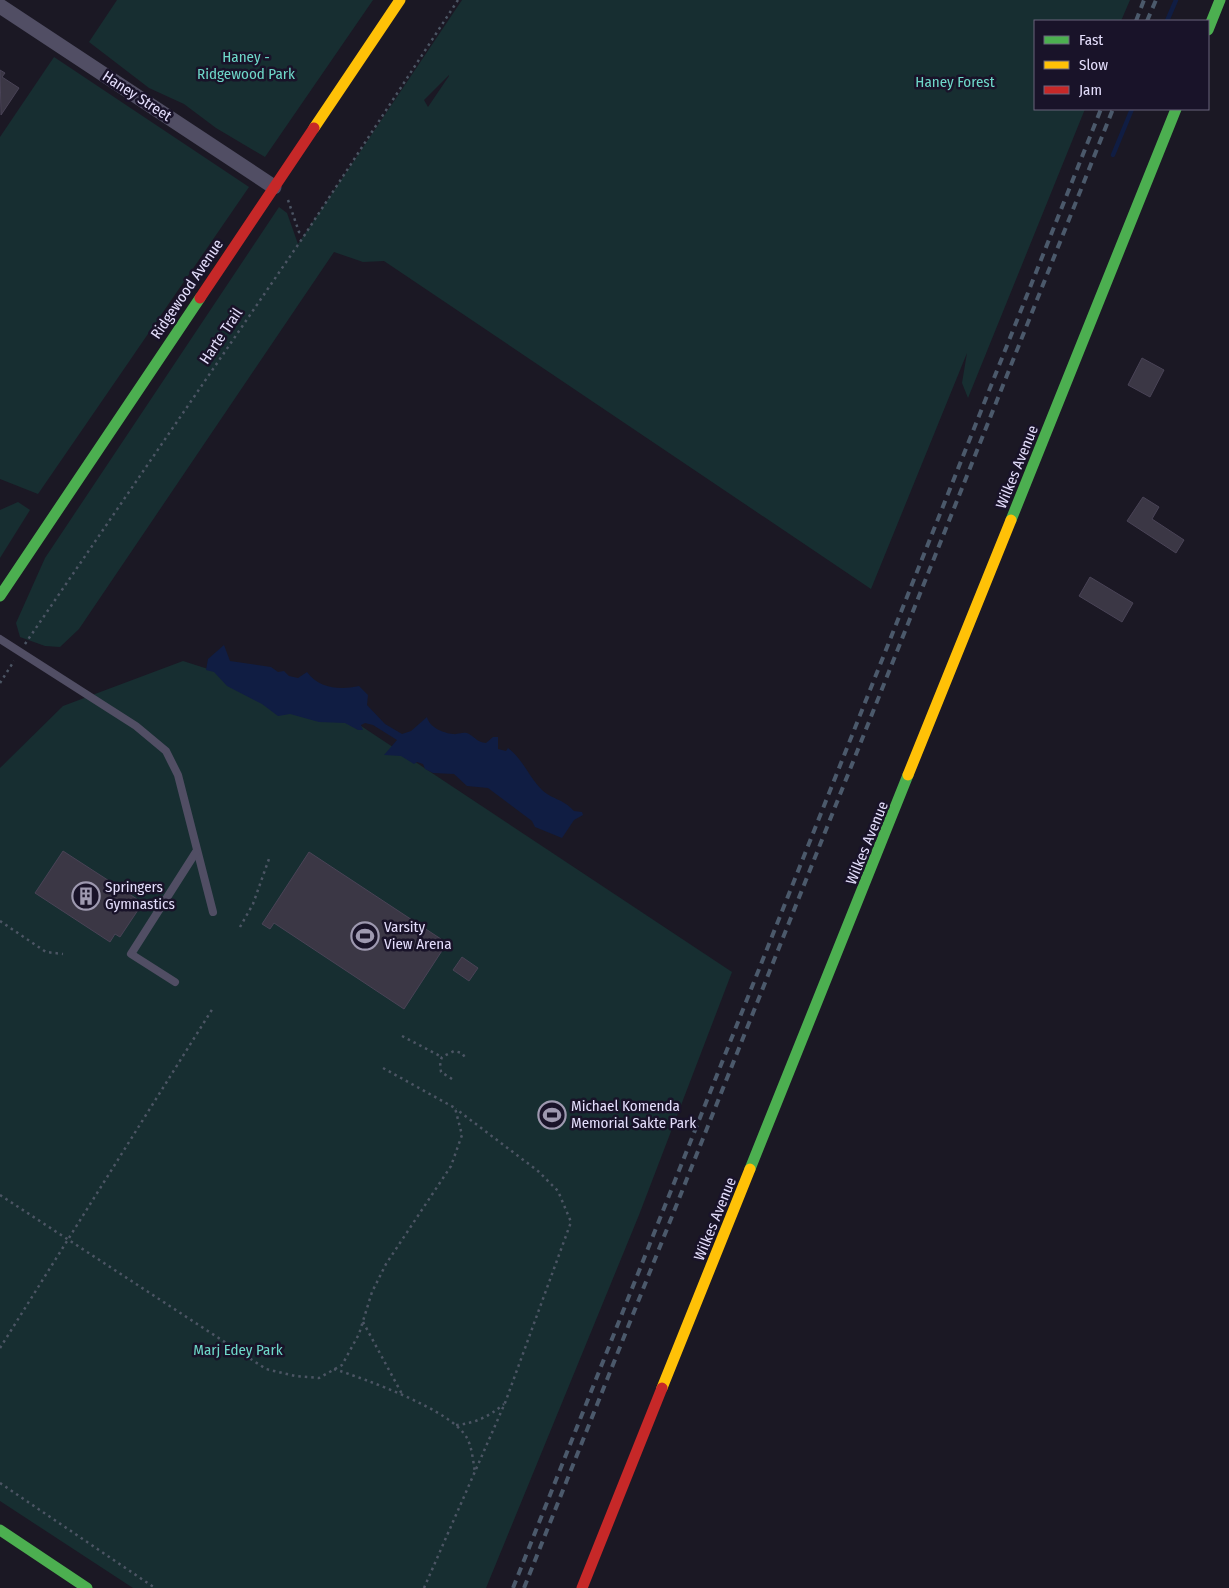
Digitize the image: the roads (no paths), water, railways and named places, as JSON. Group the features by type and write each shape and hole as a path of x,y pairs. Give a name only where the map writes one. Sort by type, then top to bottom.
{"main road":[{"name":"Ridgewood Avenue","path":"0,596 400,0"},
{"path":"1209,28 1220,0"},
{"name":"Wilkes Avenue","path":"582,1588 1176,110"},
{"path":"0,1530 87,1588"}],"street":[{"name":"Haney Street","path":"0,6 274,186"}],"lane":[{"path":"0,639 144,732 166,751 178,775 196,852 214,912"},
{"path":"175,982 132,954 196,852"}],"water":[{"path":"224,645 230,661 271,667 278,672 284,671 289,676 298,678 307,672 318,682 331,687 359,686 368,695 367,705 385,724 402,734 411,731 427,717 433,727 445,732 455,734 467,733 486,743 493,737 498,737 498,749 506,751 508,748 513,752 542,790 574,811 582,812 583,815 574,820 562,838 535,827 532,821 488,788 467,786 454,774 433,773 425,769 423,764 417,762 414,764 401,756 384,755 397,740 373,725 365,723 361,725 363,730 358,730 345,723 319,722 290,714 278,716 262,704 227,686 214,672 206,670 208,659"}],"waterway":[{"path":"1167,20 1176,0"},
{"path":"1113,155 1132,110"}],"railway":[{"path":"1136,20 1144,0"},
{"path":"1147,20 1156,0"},
{"path":"513,1588 1101,110"},
{"path":"524,1588 1113,110"}],"place":[{"name":"Springers Gymnastics","path":"86,896"},
{"name":"Varsity View Arena","path":"365,936"},
{"name":"Michael Komenda Memorial Sakte Park","path":"552,1115"}],"park label":[{"name":"Haney - Ridgewood Park","path":"246,66"},
{"name":"Haney Forest","path":"955,82"},
{"name":"Marj Edey Park","path":"238,1350"}]}
